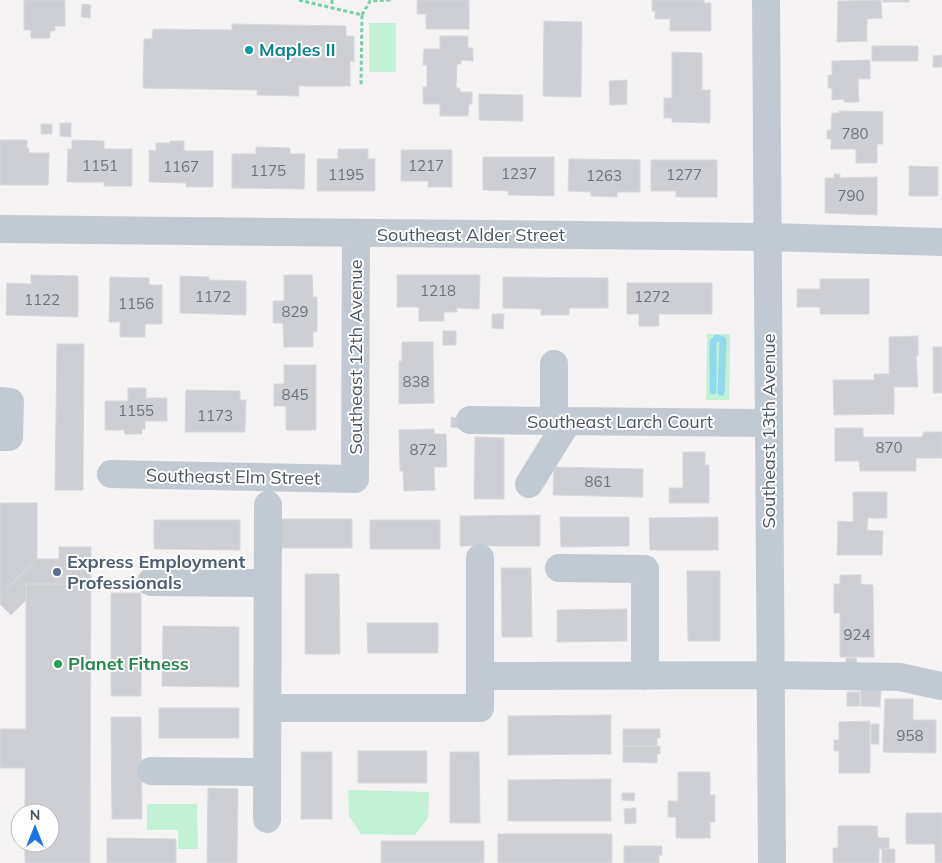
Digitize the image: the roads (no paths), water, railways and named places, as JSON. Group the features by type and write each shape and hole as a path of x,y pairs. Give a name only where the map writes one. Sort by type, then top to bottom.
{"street":[{"name":"Southeast 13th Avenue","path":"766,0 772,863"},
{"name":"Southeast Alder Street","path":"0,229 768,237 942,242"},
{"name":"Southeast 12th Avenue","path":"355,479 356,234"},
{"path":"529,484 561,421 554,364"},
{"path":"0,402 10,402 9,437 0,437"},
{"name":"Southeast Larch Court","path":"470,420 769,423"},
{"name":"Southeast Elm Street","path":"111,474 355,479"},
{"path":"267,819 268,505"},
{"path":"267,708 480,708 480,558"},
{"path":"559,568 645,569 645,676"},
{"path":"151,582 268,583"},
{"path":"480,676 771,675 900,677 941,686"},
{"path":"151,771 267,772"}],"waterway":[{"path":"713,391 713,342 717,338 723,340 721,392"}],"place":[{"name":"Maples II","path":"249,50"},
{"name":"Express Employment Professionals","path":"57,572"},
{"name":"Planet Fitness","path":"58,664"}]}
